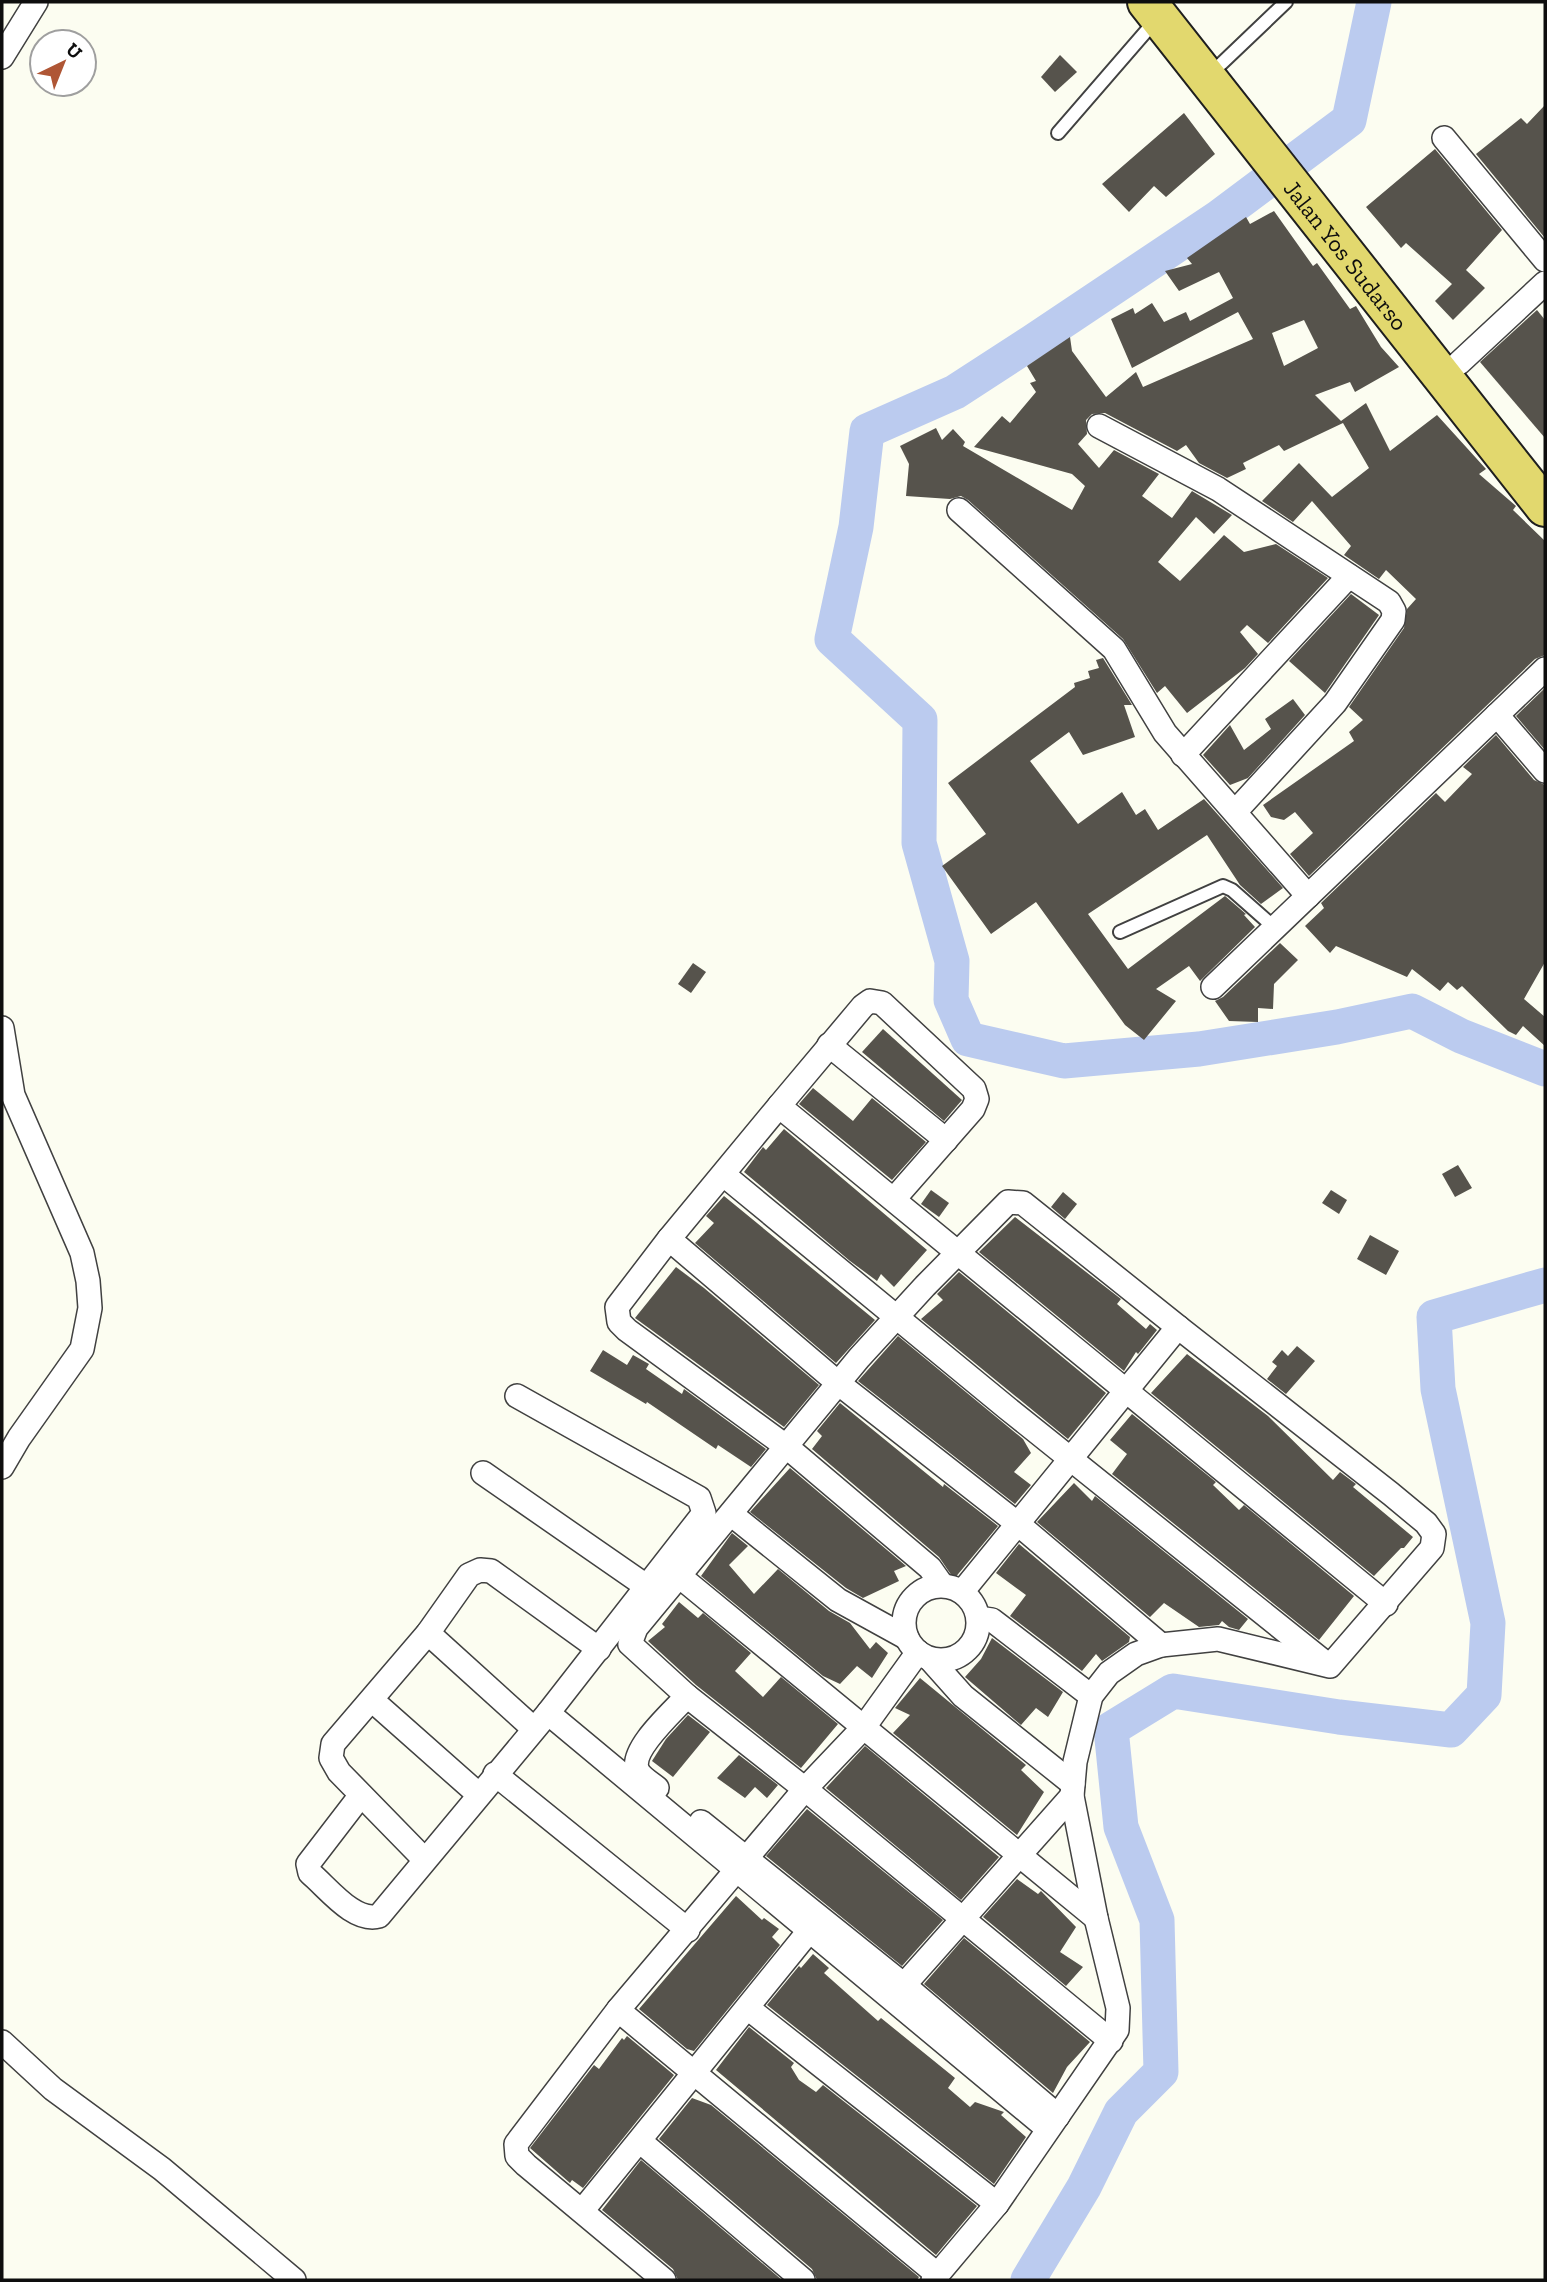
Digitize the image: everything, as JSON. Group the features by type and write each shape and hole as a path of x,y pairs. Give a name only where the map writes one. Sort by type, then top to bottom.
{"highway":[{"name":"Jalan Yos Sudarso","path":"1163,7 1354,246 1545,507"},
{"name":"Jalan Yos Sudarso","path":"1354,246 1459,363 1545,471"}],"street":[{"path":"2,57 36,2"},
{"path":"1444,138 1545,260"},
{"path":"1459,363 1545,283"},
{"path":"1099,426 1206,482 1389,601 1394,611 1393,620 1335,703 1235,812"},
{"path":"959,510 1114,649 1147,706 1183,755 1308,896"},
{"path":"1183,755 1349,576"},
{"path":"1213,987 1545,669"},
{"path":"1497,715 1545,771"},
{"path":"731,1514 838,1600 918,1649 951,1659 961,1655 975,1639 978,1618 970,1599 952,1588 787,1447 619,1322 617,1307 668,1239 724,1175 829,1045 870,1001 882,1003 974,1089 977,1099 973,1109 894,1199"},
{"path":"2,1028 13,1096 82,1253 90,1308 82,1349 19,1437 2,1467"},
{"path":"829,1045 946,1140"},
{"path":"779,1106 1386,1604"},
{"path":"724,1175 1072,1460 1330,1666"},
{"path":"1111,2041 805,1788 687,1696 630,1644 636,1628 838,1383 897,1316 1004,1205 1017,1200 1430,1527 1434,1534 1432,1548 1330,1666"},
{"path":"668,1239 838,1383 1018,1524 1161,1645"},
{"path":"1072,1790 963,1696 918,1649 904,1616 907,1606 921,1591 952,1588 1018,1524 1178,1327"},
{"path":"361,1795 308,1864 310,1873 356,1913 372,1918 379,1916 541,1721 704,1513 704,1505 699,1498 517,1396"},
{"path":"483,1473 646,1586"},
{"path":"424,1859 339,1772 331,1758 333,1744 373,1701 428,1633 469,1575 480,1570 491,1571 603,1644 661,1688"},
{"path":"678,1575 1096,1918"},
{"path":"978,1618 992,1620 1091,1696"},
{"path":"428,1633 541,1721 742,1864"},
{"path":"618,2010 935,2278 997,2204 1111,2041 1119,2021 1072,1790 1091,1696 1109,1673 1136,1654 1161,1645 1218,1639 1330,1666"},
{"path":"664,2280 526,2165 515,2150 516,2144 618,2010 805,1788 864,1727 918,1649"},
{"path":"687,1696 642,1745 637,1768 640,1775 742,1864 1053,2122"},
{"path":"373,1701 478,1794"},
{"path":"495,1774 688,1930"},
{"path":"904,1985 1020,1855 1072,1790"},
{"path":"815,1924 904,1985 1053,2122"},
{"path":"582,2211 641,2143 815,1924"},
{"path":"749,2009 997,2204"},
{"path":"2,2042 53,2089 162,2169 295,2280"},
{"path":"641,2143 803,2280"}],"lane":[{"path":"1213,71 1286,2"},
{"path":"1058,134 1163,7"},
{"path":"1120,932 1223,887 1232,890 1275,928"}],"building":[{"path":"1060,55 1077,72 1055,92 1041,77"},
{"path":"1545,105 1545,238 1476,154 1521,118 1527,124"},
{"path":"1184,113 1215,154 1166,197 1154,186 1129,212 1102,184"},
{"path":"1435,149 1502,230 1466,270 1485,288 1453,320 1435,301 1452,284 1406,243 1401,248 1366,207"},
{"path":"1274,211 1313,266 1317,263 1350,309 1356,306 1381,347 1399,367 1355,392 1350,382 1315,395 1341,421 1366,403 1390,451 1437,415 1486,469 1479,474 1516,506 1513,510 1545,541 1545,655 1535,659 1309,876 1290,854 1313,833 1295,812 1284,820 1271,817 1263,805 1354,741 1349,732 1363,720 1349,707 1404,628 1407,609 1416,599 1386,570 1379,579 1344,555 1351,546 1312,501 1293,522 1262,501 1299,463 1332,497 1369,468 1343,423 1284,451 1279,445 1243,463 1246,469 1227,478 1199,463 1186,445 1177,451 1105,413 1092,414 1086,420 1087,434 1078,444 1099,468 1114,450 1159,474 1142,496 1172,518 1192,491 1232,515 1214,534 1196,517 1158,562 1180,581 1224,535 1244,552 1276,544 1328,578 1268,643 1247,625 1240,632 1258,654 1245,668 1187,713 1165,686 1157,693 1123,639 968,500 961,496 950,499 906,496 909,464 900,446 936,428 942,440 953,429 965,442 963,446 1072,510 1085,486 1072,474 974,447 1002,416 1010,423 1036,392 1030,383 1036,381 1027,366 1070,337 1072,351 1106,397 1136,372 1143,387 1253,339 1238,312 1132,368 1111,319 1133,308 1135,314 1152,303 1164,322 1186,312 1190,321 1233,298 1219,272 1179,291 1165,271 1192,264 1187,258 1246,217 1250,224","holes":["1304,320 1318,348 1284,366 1272,333"]},
{"path":"1537,310 1545,320 1545,438 1480,362"},
{"path":"1351,594 1379,615 1325,693 1289,661"},
{"path":"1103,658 1132,705 1124,705 1135,737 1083,755 1069,732 1030,761 1078,824 1122,792 1136,815 1145,809 1158,830 1204,799 1283,888 1261,904 1240,885 1207,835 1088,914 1128,969 1225,896 1246,914 1244,915 1255,927 1200,981 1189,966 1156,989 1176,1001 1144,1040 1125,1025 1036,902 991,934 942,866 986,834 948,783 1075,687 1074,683 1090,678 1088,671 1099,668 1096,660"},
{"path":"1545,688 1545,750 1516,716"},
{"path":"1293,699 1305,715 1248,778 1230,785 1203,755 1230,725 1244,750 1271,729 1265,719"},
{"path":"1496,735 1534,780 1545,785 1545,962 1524,999 1545,1017 1545,1046 1523,1026 1516,1035 1508,1031 1462,986 1457,990 1448,982 1440,991 1412,969 1407,977 1336,946 1330,953 1305,926 1324,908 1321,903 1436,793 1445,802 1472,774 1463,767"},
{"path":"1280,943 1298,960 1274,984 1273,1009 1258,1008 1258,1022 1229,1021 1215,1001 1223,997"},
{"path":"693,963 706,972 691,993 678,984"},
{"path":"883,1029 962,1100 944,1121 862,1052"},
{"path":"813,1088 853,1121 872,1098 926,1142 892,1180 799,1104"},
{"path":"784,1129 927,1250 894,1287 881,1274 877,1281 850,1261 744,1172 763,1147 766,1150"},
{"path":"1458,1165 1472,1188 1455,1197 1442,1174"},
{"path":"931,1190 949,1203 939,1217 921,1204"},
{"path":"1331,1190 1347,1200 1339,1214 1322,1203"},
{"path":"1063,1192 1077,1204 1065,1219 1051,1207"},
{"path":"724,1196 875,1320 836,1363 695,1243 714,1223 706,1216"},
{"path":"1015,1217 1121,1299 1117,1304 1146,1329 1150,1324 1157,1330 1138,1354 1136,1352 1124,1371 979,1252"},
{"path":"1370,1235 1399,1251 1386,1275 1357,1259"},
{"path":"676,1267 819,1385 784,1427 635,1318"},
{"path":"959,1272 1106,1393 1068,1439 921,1319 943,1300 937,1294"},
{"path":"898,1336 1023,1439 1031,1453 1014,1472 1031,1485 1015,1504 858,1381"},
{"path":"1297,1346 1315,1361 1286,1394 1267,1379 1277,1366 1272,1362 1282,1350 1288,1356"},
{"path":"603,1350 627,1365 633,1355 649,1364 646,1369 682,1394 684,1389 766,1449 751,1467 718,1445 716,1449 647,1402 646,1404 590,1371"},
{"path":"1187,1354 1268,1416 1333,1480 1340,1472 1356,1484 1353,1487 1413,1537 1404,1548 1374,1576 1151,1393"},
{"path":"840,1403 943,1487 944,1484 998,1526 954,1579 939,1557 812,1449 822,1436 817,1431"},
{"path":"1132,1414 1216,1482 1213,1485 1239,1510 1244,1505 1354,1596 1319,1640 1112,1474 1127,1454 1110,1440"},
{"path":"790,1468 906,1566 894,1571 899,1581 863,1598 846,1588 750,1512"},
{"path":"1074,1483 1092,1501 1095,1496 1248,1619 1239,1630 1222,1621 1219,1625 1199,1627 1164,1603 1150,1617 1037,1522"},
{"path":"732,1533 748,1546 729,1565 754,1594 778,1569 829,1611 850,1623 870,1649 876,1642 888,1653 872,1678 857,1666 840,1684 823,1676 701,1576"},
{"path":"1019,1544 1130,1637 1129,1642 1102,1661 1096,1654 1082,1671 1010,1616 1026,1595 996,1573"},
{"path":"679,1602 698,1618 703,1613 751,1653 735,1671 763,1697 781,1677 838,1724 801,1768 696,1685 648,1641 665,1627 662,1624"},
{"path":"992,1638 1063,1692 1048,1717 1036,1708 1021,1725 965,1677 981,1659"},
{"path":"920,1678 1026,1765 1021,1770 1044,1792 1017,1835 893,1733 910,1715 895,1708"},
{"path":"688,1715 710,1732 673,1777 652,1761 666,1739"},
{"path":"865,1746 999,1857 961,1900 826,1788"},
{"path":"739,1755 778,1785 767,1798 755,1787 745,1798 717,1778"},
{"path":"807,1809 943,1920 902,1966 766,1856"},
{"path":"1017,1879 1038,1894 1041,1891 1076,1927 1060,1952 1083,1967 1066,1986 983,1917"},
{"path":"736,1896 762,1920 764,1918 779,1929 772,1937 780,1945 694,2051 687,2049 639,2009"},
{"path":"964,1938 1090,2042 1067,2067 1053,2093 924,1984"},
{"path":"813,1954 829,1968 824,1973 878,2021 881,2018 955,2078 948,2088 970,2107 975,2102 1004,2112 1001,2115 1026,2137 994,2184 767,2005 799,1966 801,1968"},
{"path":"749,2027 794,2063 791,2067 799,2080 816,2092 823,2085 977,2206 936,2255 716,2070"},
{"path":"627,2036 674,2075 583,2188 572,2180 570,2183 530,2148 594,2065 599,2069 622,2038 624,2040"},
{"path":"692,2098 711,2105 919,2277 917,2280 817,2280 812,2269 659,2139"},
{"path":"641,2160 782,2280 678,2280 673,2269 602,2210"}],"waterway":[{"path":"1374,2 1349,120 1219,217 955,392 867,431 856,527 832,639 920,720 919,843 952,961 951,1000 968,1039 1064,1061 1199,1049 1337,1027 1412,1011 1461,1036 1545,1069"},
{"path":"1028,2280 1084,2187 1121,2112 1161,2072 1157,1920 1121,1827 1111,1729 1173,1691 1339,1717 1451,1730 1484,1695 1488,1623 1438,1389 1434,1317 1545,1285"}]}
